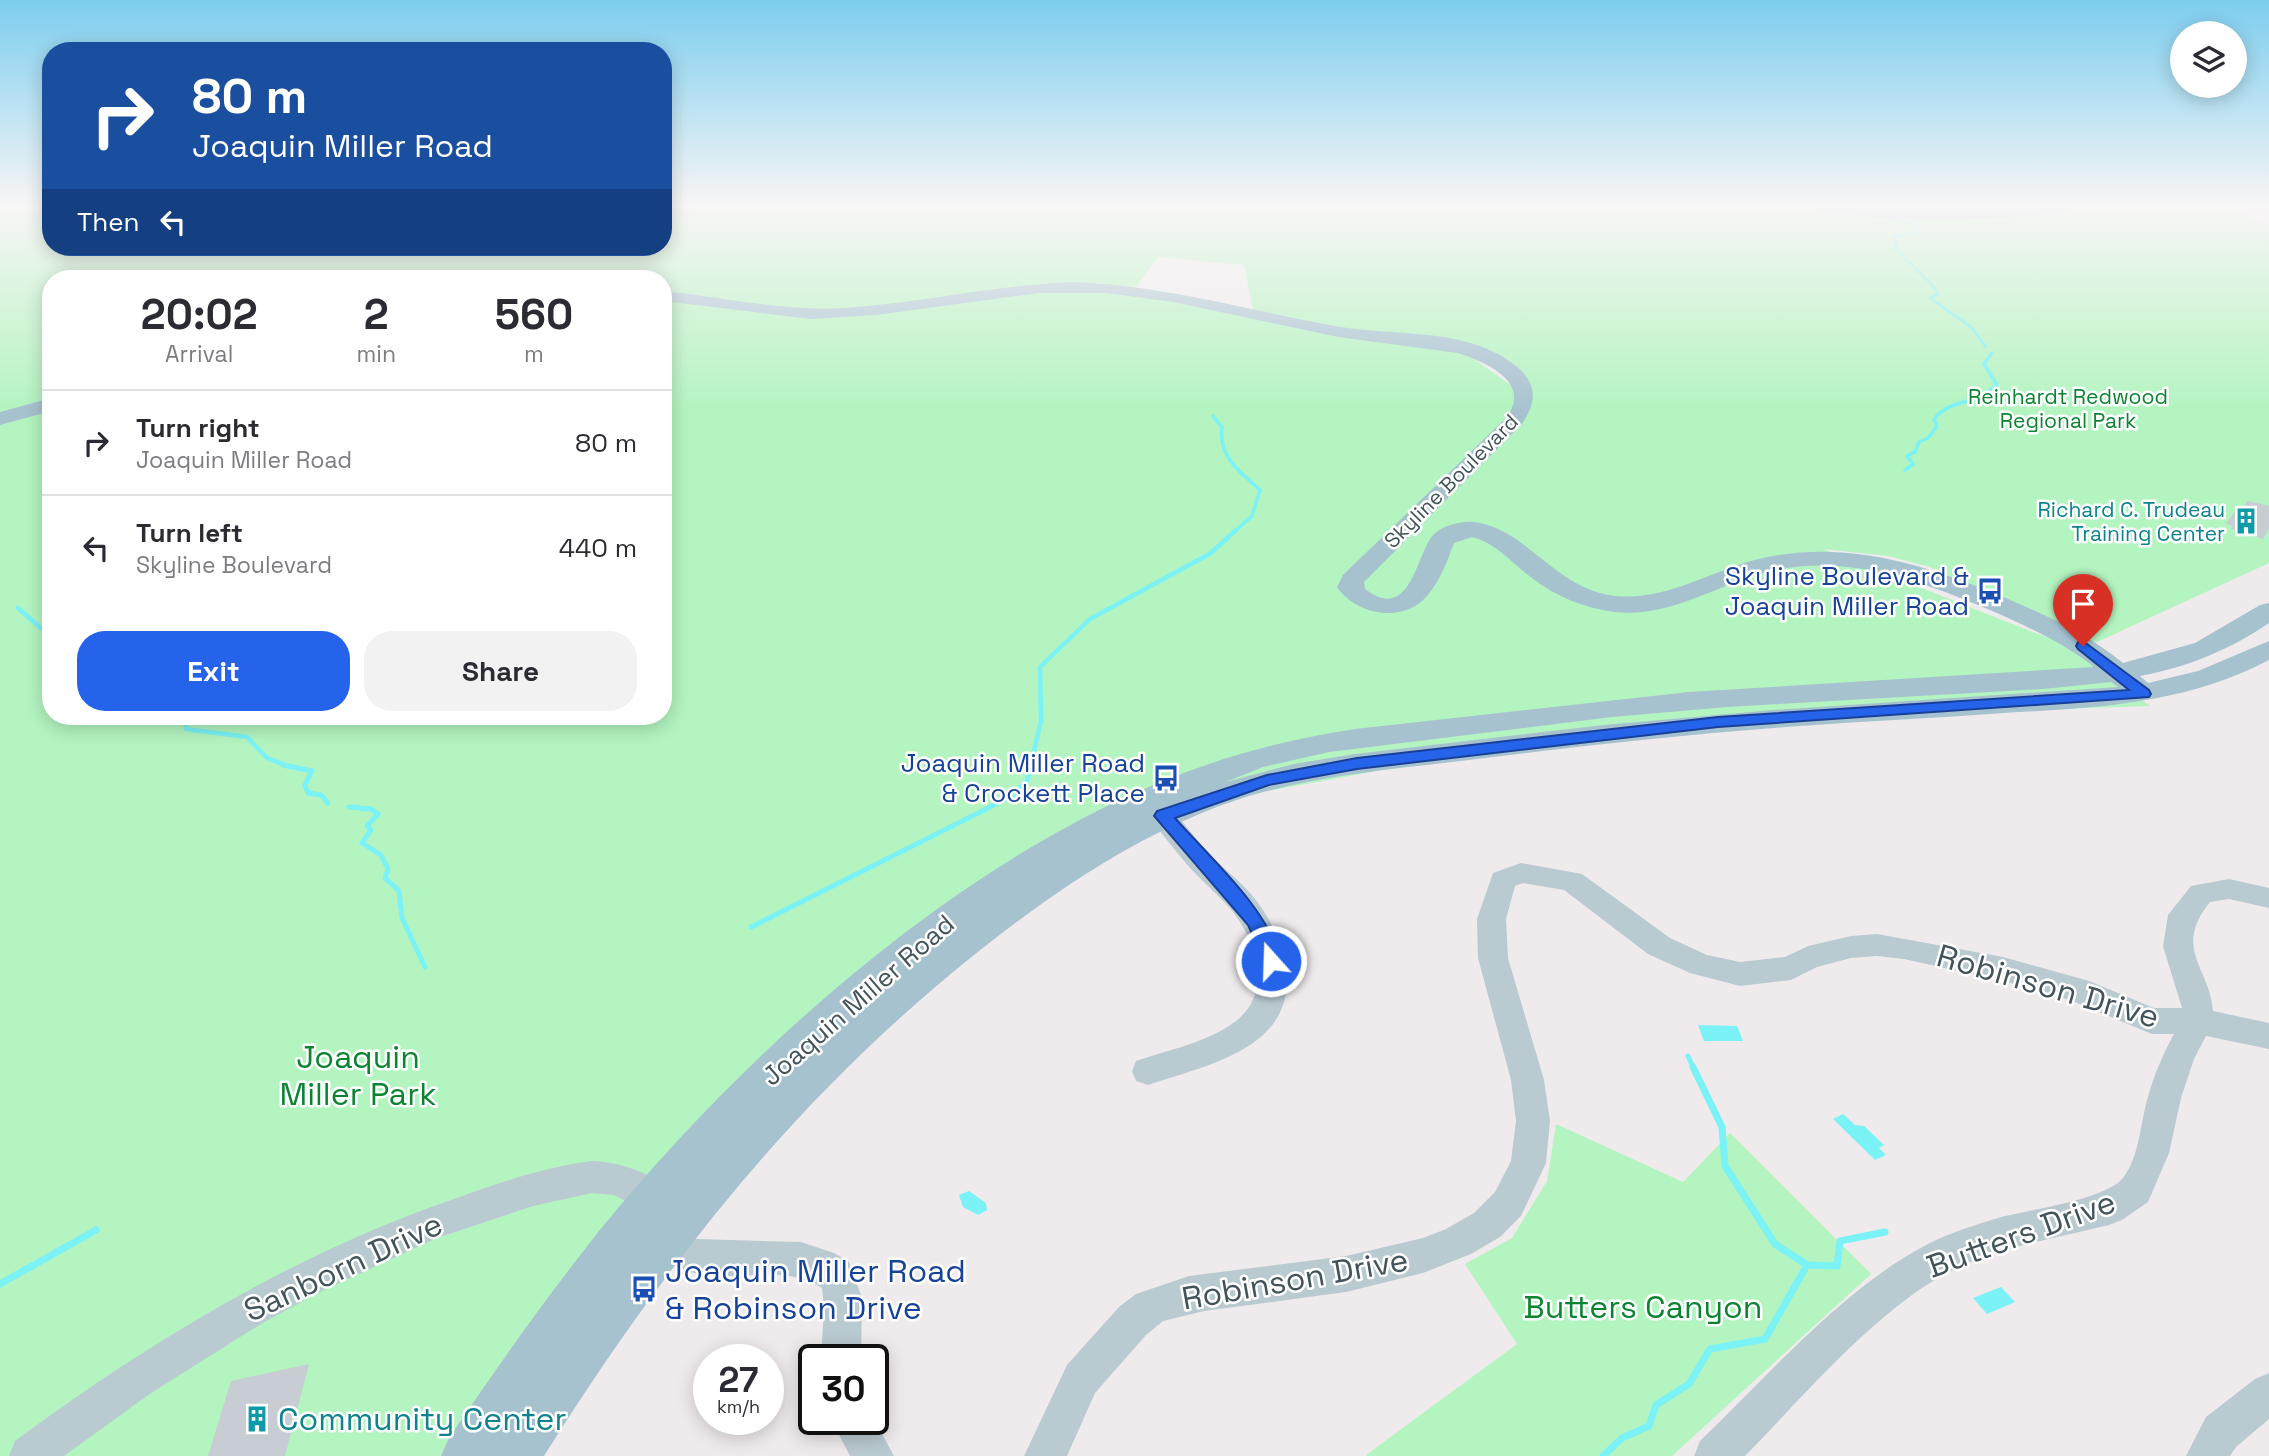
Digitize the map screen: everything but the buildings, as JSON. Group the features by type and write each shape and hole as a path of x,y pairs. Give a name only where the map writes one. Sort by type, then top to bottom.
{"main road":[{"name":"Skyline Boulevard","path":"672,297 762,311 825,314 890,309 1012,289 1106,288 1171,296 1342,333 1443,344 1486,357 1508,369 1524,386 1526,396 1522,410 1514,421 1352,580 1350,587 1360,598 1377,605 1396,605 1412,599 1424,584 1443,539 1453,533 1467,530 1483,532 1503,541 1544,576 1565,589 1620,605 1661,603 1764,564 1824,558 1860,561 1906,569 1946,582 2001,606 2060,639 2121,685"},
{"path":"0,419 42,407"},
{"path":"2121,685 2165,663 2211,647 2269,611"},
{"path":"2061,680 2066,664 2060,639 2165,663"},
{"path":"2121,685 2218,675 2239,667 2269,649"},
{"name":"Joaquin Miller Road","path":"467,1456 544,1341 660,1218 864,1024 935,964 1156,807 1255,759 1326,742 1705,698 2061,680 2121,685"},
{"name":"Joaquin Miller Road","path":"1156,807 1267,780 1357,764 1718,722 2121,685"},
{"name":"Joaquin Miller Road","path":"515,1456 595,1334 660,1218"}],"street":[{"path":"1148,1071 1247,1030 1271,1002 1275,978 1267,945 1255,921 1156,807"},
{"name":"Robinson Drive","path":"1045,1456 1079,1382 1142,1311 1193,1293 1335,1278 1425,1256 1480,1230 1507,1206 1524,1175 1534,1137 1530,1090 1492,952 1489,926 1493,900 1503,880 1521,873 1572,880 1659,946 1701,965 1740,974 1780,970 1829,952 1877,945 1934,953 2003,968 2078,990 2152,1021 2198,1021 2269,1035"},
{"path":"2198,1021 2197,1004 2182,966 2178,946 2183,915 2201,894 2229,889 2269,898"},
{"name":"Butters Drive","path":"1715,1456 1857,1316 1894,1286 1942,1256 1996,1236 2109,1208 2135,1190 2152,1153 2164,1098 2178,1057 2198,1021"},
{"name":"Sanborn Drive","path":"30,1456 82,1416 208,1332 305,1279 377,1245 460,1212 586,1178 607,1177 619,1180 660,1218"},
{"path":"660,1218 692,1256 790,1259 820,1265 831,1272 843,1287 841,1344"},
{"path":"2207,1456 2221,1432 2269,1393"},
{"path":"861,1435 873,1456"}],"green space":[{"name":"Joaquin Miller Park","path":"0,275 42,275 42,725 672,725 672,275 1145,275 1135,288 1050,283 1153,293 1342,333 1454,345 1532,400 1530,386 1524,374 1510,362 1490,353 1441,341 1336,329 1253,310 1246,275 2269,275 2269,563 2095,643 1930,567 1888,556 1823,549 2071,647 2150,706 1902,714 1674,731 1454,757 1212,801 1133,832 1068,871 897,1009 815,1086 700,1210 603,1350 535,1456 0,1456"},
{"name":"Butters Canyon","path":"1556,1124 1683,1182 1730,1133 1871,1274 1672,1456 1366,1455 1517,1344 1465,1264 1512,1238 1547,1181"}],"water":[{"path":"1698,1025 1737,1026 1743,1041 1704,1041"},
{"path":"1843,1114 1855,1125 1864,1126 1884,1145 1879,1148 1886,1155 1875,1160 1833,1119"},
{"path":"969,1191 986,1203 987,1210 978,1215 963,1207 959,1195"},
{"path":"2001,1287 2015,1302 1987,1314 1973,1298"}],"waterway":[{"path":"1922,275 1938,294 1930,298 1971,327 1986,347"},
{"path":"1905,470 1913,464 1907,456 1915,452 1919,442 1928,438 1937,426 1934,419 1943,410 1980,397 1997,385 1984,364 1992,353"},
{"path":"1213,416 1222,427 1223,447 1232,463 1260,490 1252,516 1234,532"},
{"path":"1030,767 1041,721 1040,667 1090,619 1211,553 1236,530"},
{"path":"18,608 42,629"},
{"path":"186,725 186,729 247,737 267,758 287,766"},
{"path":"283,765 287,766"},
{"path":"751,927 1010,797 1027,781 1031,765"},
{"path":"287,766 312,771 305,785 308,793 321,795 328,803"},
{"path":"349,807 371,809 378,814 367,826 371,830 362,843 381,855 388,869 385,878 399,891 402,918 425,967"},
{"path":"1688,1056 1694,1069"},
{"path":"1693,1067 1722,1127 1725,1166 1775,1244 1807,1265"},
{"path":"0,1284 96,1230"},
{"path":"1807,1265 1837,1266 1840,1241 1885,1232"},
{"path":"1603,1456 1622,1438 1649,1426 1656,1405 1689,1384 1710,1349 1765,1339 1807,1265"}],"place":[{"name":"Richard C. Trudeau Training Center","path":"2246,521"},
{"name":"Skyline Boulevard & Joaquin Miller Road","path":"1990,591"},
{"name":"Joaquin Miller Road & Crockett Place","path":"1166,778"},
{"name":"Joaquin Miller Road & Robinson Drive","path":"644,1289"},
{"name":"Community Center","path":"257,1419"}],"route":[{"path":"1271,961 1267,945 1255,921 1163,816 1267,780 1357,764 1718,722 2144,694 2083,646"}],"park label":[{"name":"Reinhardt Redwood Regional Park","path":"2068,408"}]}
